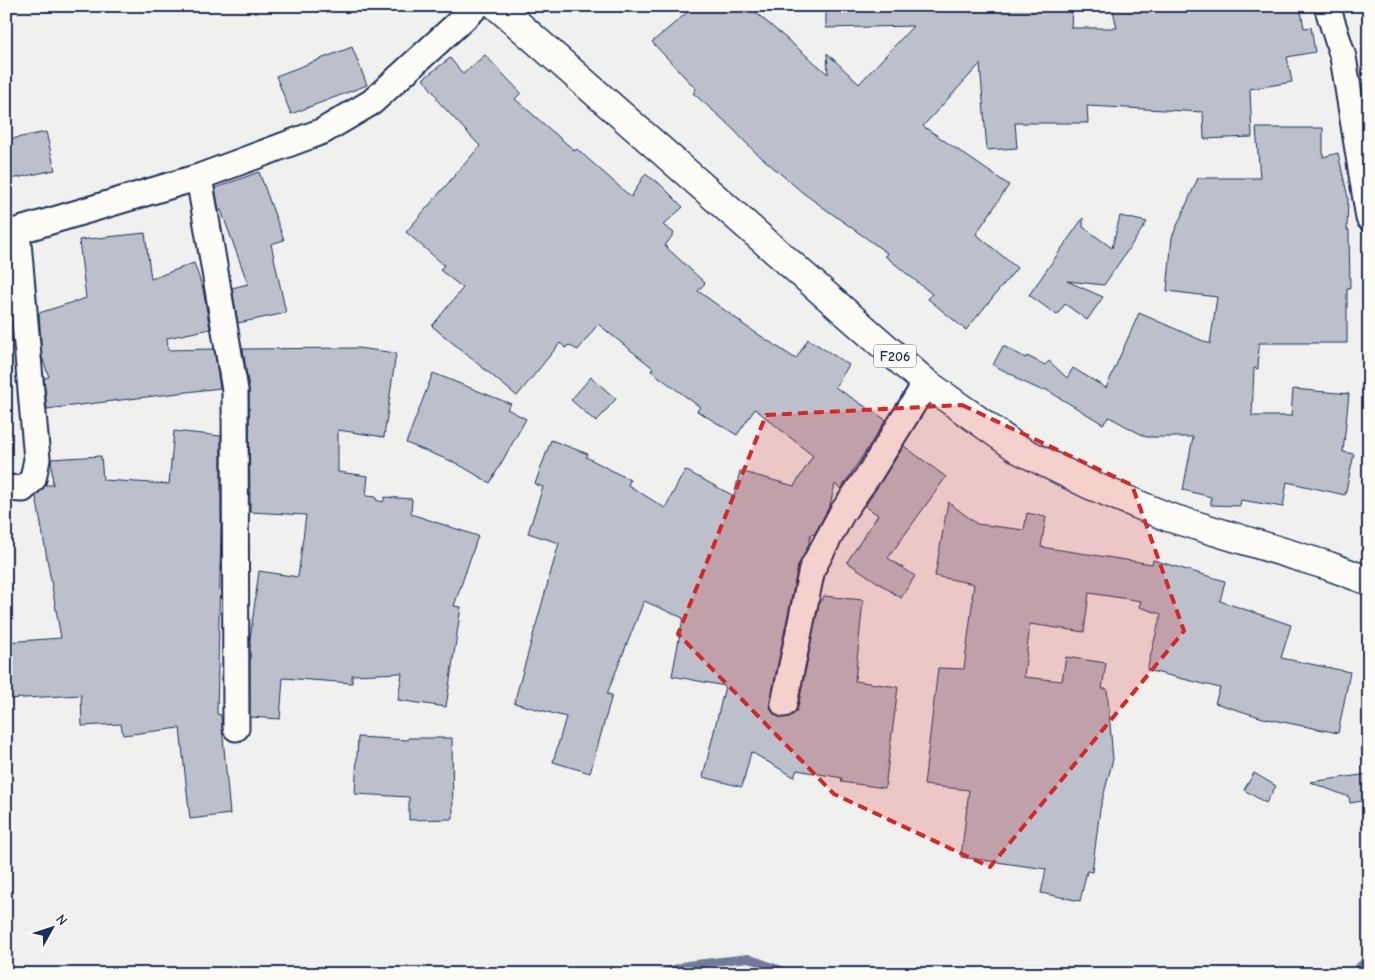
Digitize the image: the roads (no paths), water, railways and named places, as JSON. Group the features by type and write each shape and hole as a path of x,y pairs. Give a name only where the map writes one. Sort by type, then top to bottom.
{"main road":[{"name":"F206","path":"497,6 926,383 1020,450 1088,484 1168,517 1329,566 1369,581"}],"street":[{"path":"6,488 23,489 33,479 37,459 12,231 199,177 323,131 372,102 476,6"},
{"path":"1327,6 1343,57 1369,218"},
{"path":"199,177 235,390 236,728"},
{"path":"784,704 812,569 842,513 870,473 926,383"}],"waterway":[{"path":"1352,974 1369,957"},
{"path":"659,974 687,965 748,958 792,974"}]}
